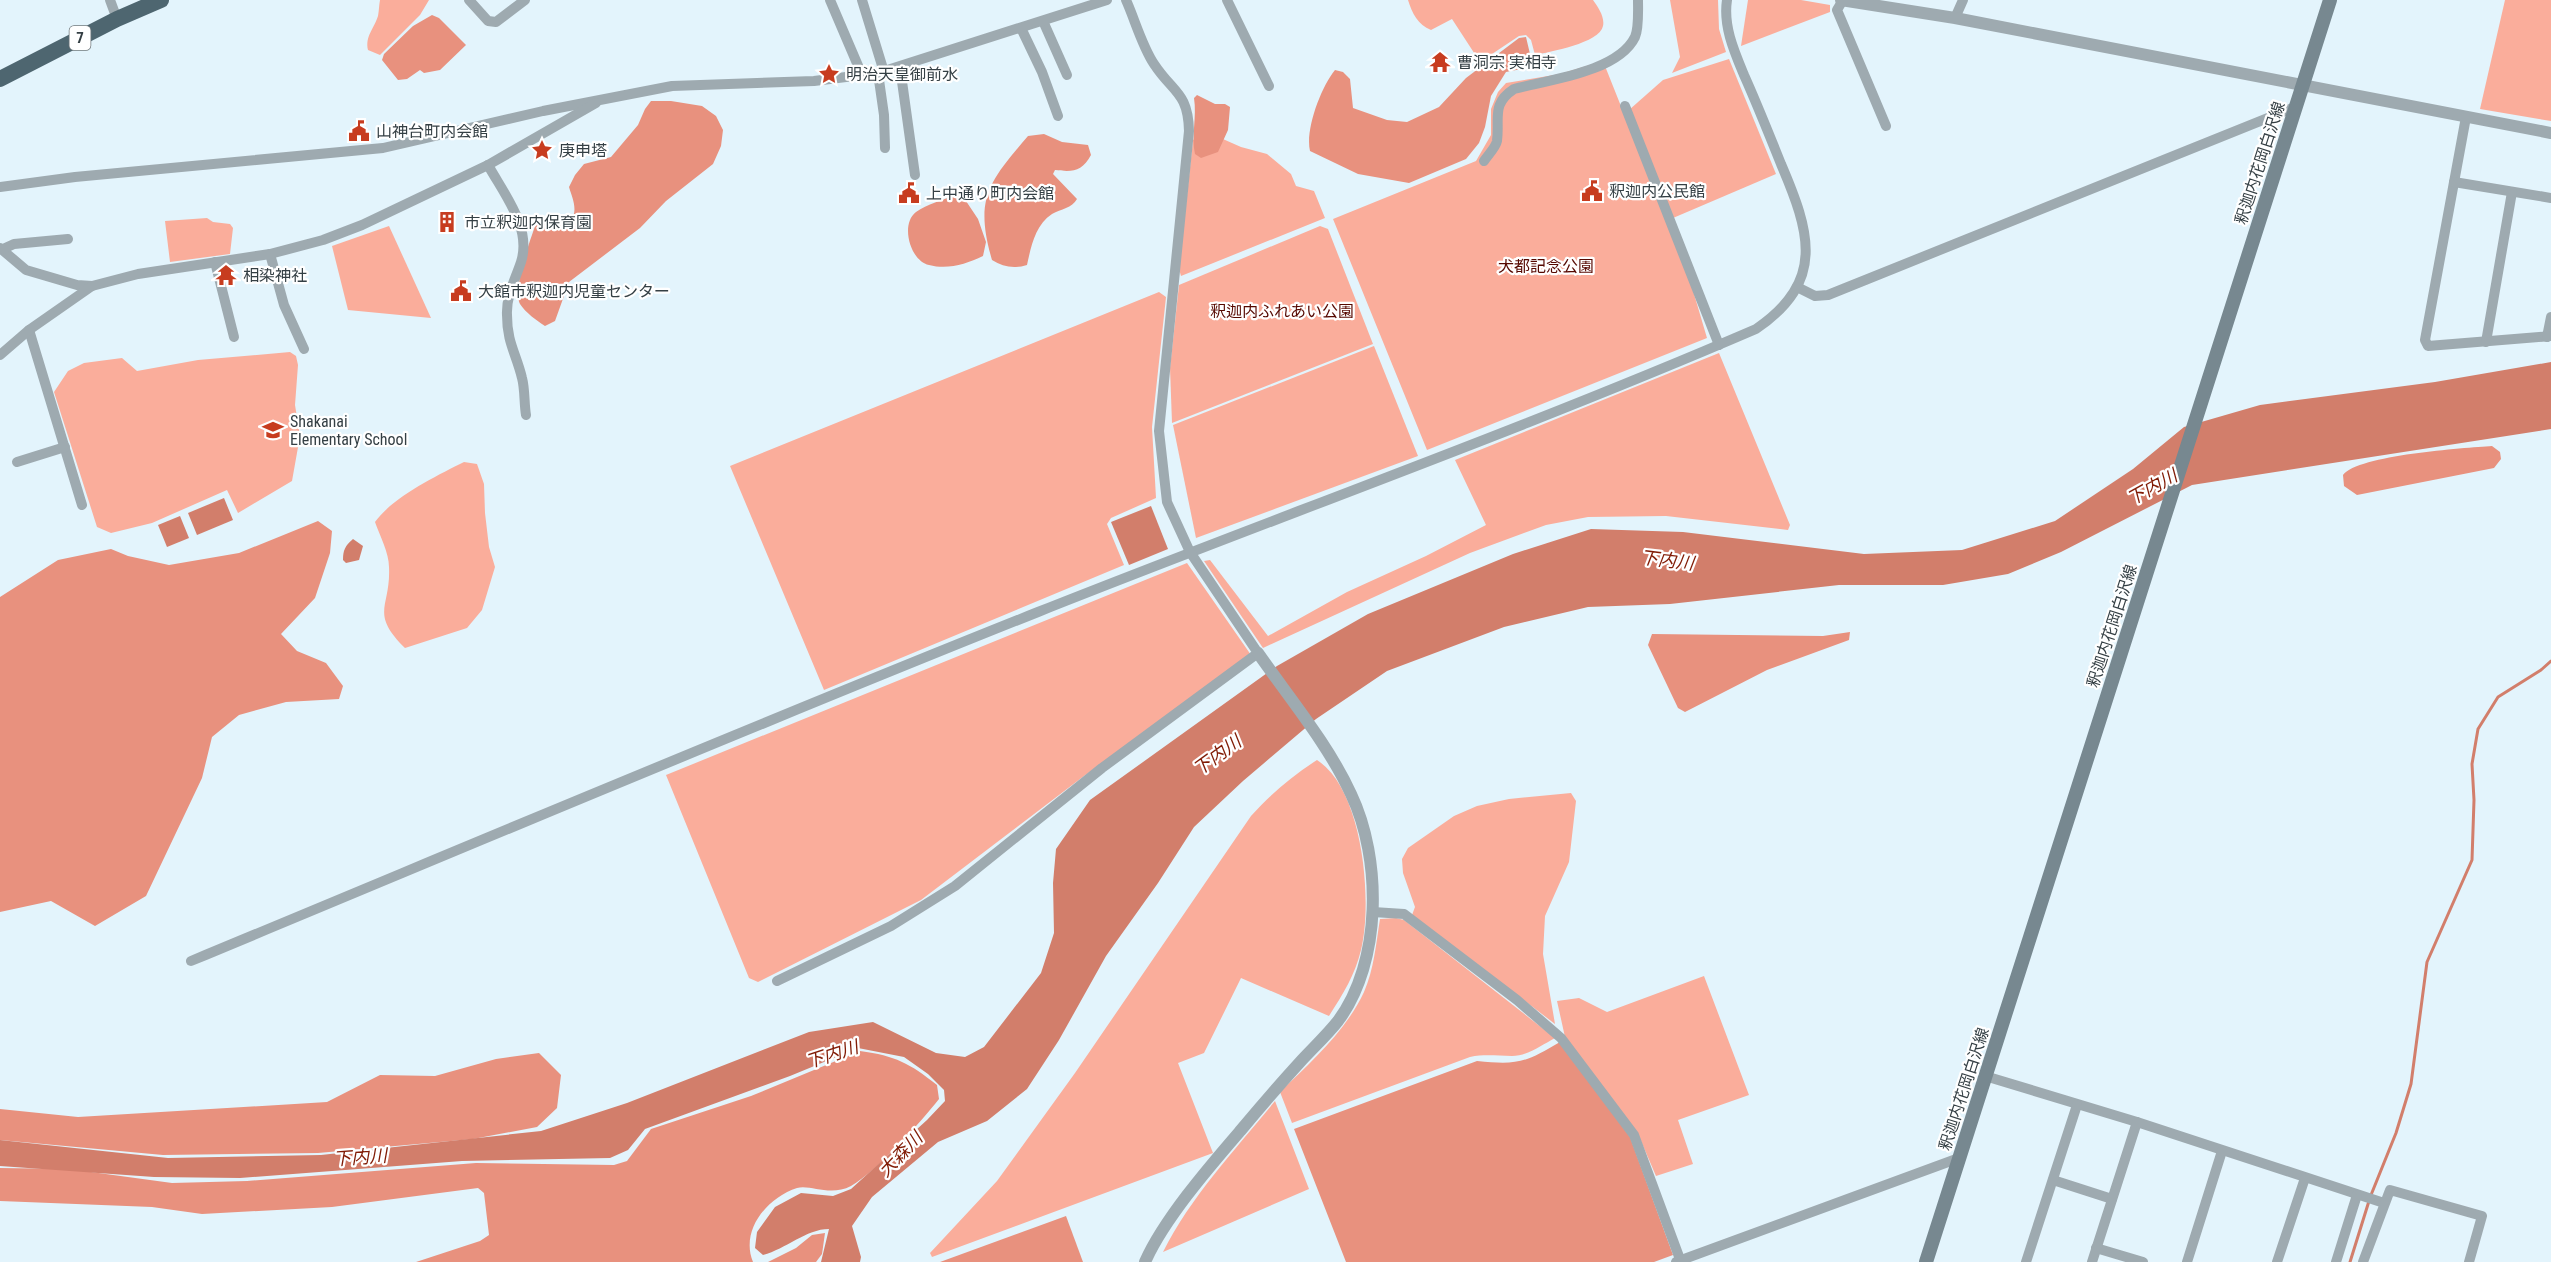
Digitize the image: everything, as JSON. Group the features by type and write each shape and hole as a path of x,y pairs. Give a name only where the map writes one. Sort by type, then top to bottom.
{"highway":[{"name":"7","path":"0,79 117,19 161,0"}],"main road":[{"name":"釈迦内花岡白沢線","path":"1926,1262 2330,0"}],"street":[{"path":"110,0 117,19"},
{"path":"469,0 488,21 496,22 525,0"},
{"path":"830,0 862,75"},
{"path":"862,0 881,73 885,148"},
{"path":"0,187 75,177 374,150 543,111 672,86 814,81 881,73 1107,0"},
{"path":"1126,0 1153,64 1178,91 1188,111 1189,131 1160,431 1167,502 1190,552 1322,744 1352,795 1370,854 1373,912 1363,970 1338,1021 1275,1089 1220,1155 1163,1230 1144,1262"},
{"path":"1227,0 1269,86"},
{"path":"1484,160 1497,143 1500,101 1506,94 1514,89 1603,65 1623,54 1636,36 1638,0"},
{"path":"190,961 927,657 1190,552 1440,457 1756,329 1778,314 1797,286 1804,270 1806,241 1801,211 1735,53 1725,15 1727,0"},
{"path":"1886,126 1837,10 1842,0 1955,18 2551,133"},
{"path":"1955,18 1963,0"},
{"path":"1043,21 1067,75"},
{"path":"1021,28 1042,72 1058,116"},
{"path":"900,67 915,175"},
{"path":"68,239 14,244 1,248 26,270 77,285 92,286 138,274 270,254 323,240 362,225 488,165 601,100"},
{"path":"1624,106 1719,345"},
{"path":"1797,286 1815,296 1828,295 2295,107"},
{"path":"2466,117 2425,340 2428,346 2549,337 2551,317"},
{"path":"488,165 521,225 525,244 521,262 509,292 507,312 508,338 522,378 525,415"},
{"path":"2454,182 2551,198"},
{"path":"2486,342 2512,192"},
{"path":"270,254 284,305 304,349"},
{"path":"215,262 234,338"},
{"path":"0,354 29,330 92,286"},
{"path":"29,330 82,505"},
{"path":"17,462 65,447"},
{"path":"777,981 891,926 955,886 1102,768 1258,653"},
{"path":"1373,912 1404,914 1517,1000 1561,1038 1634,1135 1679,1261 1959,1158"},
{"path":"1985,1076 2137,1122 2380,1201"},
{"path":"2026,1262 2077,1105"},
{"path":"2092,1262 2137,1122"},
{"path":"2187,1262 2222,1151"},
{"path":"2277,1262 2305,1178"},
{"path":"2053,1180 2112,1199"},
{"path":"2363,1262 2380,1201 2390,1190 2482,1216 2469,1262"},
{"path":"2336,1262 2360,1196"},
{"path":"2096,1248 2143,1262"}],"green space":[{"path":"380,0 429,0 420,15 380,55 368,50 367,45 378,16"},
{"path":"1408,0 1593,0 1602,16 1603,26 1600,32 1584,42 1535,55 1531,40 1526,35 1519,36 1480,62 1452,19 1431,30 1416,18"},
{"path":"1670,0 1718,0 1719,29 1726,52 1672,73 1680,57"},
{"path":"1748,0 1801,0 1830,5 1830,12 1741,46"},
{"path":"2505,0 2551,0 2551,121 2480,109"},
{"path":"1729,59 1776,174 1673,218 1629,110 1663,80"},
{"name":"犬都記念公園","path":"1603,61 1689,277 1707,338 1427,450 1333,219 1476,161 1491,135 1491,109 1498,92 1506,83 1560,74"},
{"path":"1207,132 1241,147 1267,154 1291,174 1296,186 1314,191 1325,218 1181,276 1179,269 1193,140"},
{"path":"207,218 213,222 230,224 233,228 230,254 170,262 165,221"},
{"path":"389,226 431,318 348,310 332,246"},
{"name":"釈迦内ふれあい公園","path":"1320,226 1328,229 1373,344 1172,423 1170,368 1179,285"},
{"path":"1159,292 1166,297 1152,427 1156,498 1111,518 1107,524 1124,565 824,690 730,466"},
{"path":"1374,346 1418,456 1196,538 1173,425"},
{"path":"290,352 296,356 298,365 295,405 300,436 292,481 238,513 227,490 152,523 111,533 97,527 54,392 68,371 84,363 122,358 137,371 198,360"},
{"path":"1719,353 1790,525 1788,530 1666,516 1588,517 1546,525 1470,553 1263,648 1204,561 1210,560 1268,636 1347,592 1426,556 1486,525 1455,460"},
{"path":"464,462 477,464 484,484 489,547 495,567 482,610 467,628 405,648 394,636 385,617 389,562 375,522 404,496"},
{"path":"1187,563 1251,655 1084,776 921,900 758,982 749,978 666,775"},
{"path":"1317,760 1333,774 1345,795 1354,820 1361,848 1366,904 1361,950 1352,976 1329,1016 1241,978 1204,1053 1178,1063 1213,1153 932,1257 930,1253 997,1181 1075,1073 1251,816 1282,786"},
{"path":"1571,793 1576,801 1569,862 1545,916 1543,954 1555,1024 1412,915 1415,907 1403,873 1402,859 1408,848 1454,816 1477,806 1509,799"},
{"path":"1380,919 1404,920 1555,1038 1518,1056 1470,1057 1292,1123 1280,1092 1326,1046 1348,1020 1364,992 1370,974"},
{"path":"1704,976 1749,1095 1678,1120 1693,1164 1656,1176 1638,1134 1565,1037 1557,1001 1579,998 1607,1012"},
{"path":"1275,1101 1309,1189 1163,1252 1200,1192"}],"shaded area":[{"path":"432,15 439,18 466,45 440,70 424,73 420,70 407,79 398,80 382,60 384,54 413,26"},
{"path":"1526,37 1530,54 1521,69 1506,72 1491,96 1485,127 1479,143 1466,159 1409,183 1358,174 1310,151 1310,132 1315,109 1324,87 1335,70 1343,72 1350,79 1353,108 1387,120 1407,122 1439,107 1466,78 1519,38"},
{"path":"1197,95 1215,104 1225,104 1230,107 1228,130 1218,152 1201,158 1195,154 1194,147 1194,98"},
{"path":"651,101 671,101 702,106 716,116 723,130 721,146 713,164 666,201 640,228 569,282 555,321 545,326 525,310 518,297 523,263 537,221 569,223 574,210 569,187 575,175 584,164 611,157 638,125"},
{"path":"1044,134 1062,142 1088,145 1091,155 1084,165 1076,170 1055,170 1053,174 1077,199 1069,206 1052,214 1041,224 1027,265 1004,266 992,260 987,239 985,206 989,192 1003,166 1028,136"},
{"path":"955,195 964,198 978,219 986,242 983,256 943,267 922,262 912,250 909,241 911,218 925,207"},
{"path":"2492,446 2500,452 2501,459 2494,468 2357,495 2344,486 2343,475 2369,462 2413,454"},
{"path":"318,521 332,531 330,553 315,598 281,634 297,651 326,663 343,686 339,699 286,702 239,715 212,737 202,778 146,896 95,926 51,901 0,912 0,597 58,560 111,549 128,556 169,565 239,553"},
{"path":"1850,632 1849,640 1767,670 1685,712 1678,708 1648,645 1652,634 1823,636"},
{"path":"1560,1042 1630,1137 1673,1255 1654,1262 1346,1262 1294,1129 1477,1061 1502,1063 1520,1061"},
{"path":"860,1051 893,1058 910,1066 937,1085 939,1099 885,1158 851,1186 836,1190 797,1188 766,1207 753,1227 750,1238 753,1262 416,1262 480,1241 489,1235 484,1193 478,1188 332,1207 202,1214 152,1207 0,1201 0,1168 69,1169 172,1183 247,1181 476,1163 614,1165 627,1161 651,1129 751,1096"},
{"path":"539,1053 561,1075 557,1108 537,1127 473,1139 318,1153 163,1155 0,1140 0,1109 78,1117 327,1102 380,1075 435,1076 496,1059"},
{"path":"1066,1216 1083,1262 940,1262"},
{"path":"825,1233 822,1254 816,1262 768,1262 796,1248 812,1235"}],"water":[{"path":"2551,362 2551,429 2192,485 2061,552 2008,574 1943,585 1839,585 1670,604 1588,607 1504,627 1387,671 1316,719 1243,781 1194,827 1158,883 1106,956 1059,1040 1027,1089 987,1121 938,1142 872,1197 852,1226 861,1257 860,1262 821,1262 829,1229 812,1232 763,1255 755,1248 757,1232 775,1207 801,1193 833,1196 851,1189 945,1101 944,1090 928,1074 904,1057 858,1048 790,1076 645,1129 628,1150 610,1158 462,1161 240,1178 154,1177 0,1166 0,1140 168,1158 321,1155 541,1131 627,1103 809,1032 873,1022 936,1053 965,1057 984,1047 1041,973 1054,933 1053,883 1056,849 1090,800 1277,666 1368,614 1513,554 1591,529 1683,532 1864,554 1962,550 2055,521 2133,469 2184,427 2260,405 2435,382"},
{"path":"224,498 233,520 197,535 188,513"},
{"path":"1151,506 1168,549 1129,565 1111,522"},
{"path":"180,516 189,538 167,547 158,525"},
{"path":"353,539 363,546 359,560 346,563 343,560 344,551"}],"waterway":[{"path":"2371,1195 2396,1133 2411,1084 2427,962 2472,860 2474,800 2472,764 2478,729 2498,697 2541,670 2551,661"},
{"path":"2350,1262 2369,1201"}],"place":[{"name":"曹洞宗 実相寺","path":"1440,62"},
{"name":"明治天皇御前水","path":"829,74"},
{"name":"山神台町内会館","path":"359,131"},
{"name":"庚申塔","path":"542,150"},
{"name":"釈迦内公民館","path":"1592,191"},
{"name":"上中通り町内会館","path":"909,193"},
{"name":"市立釈迦内保育園","path":"447,222"},
{"name":"相染神社","path":"226,275"},
{"name":"大館市釈迦内児童センター","path":"461,291"},
{"name":"Shakanai Elementary School","path":"273,430"}],"water label":[{"name":"下内川","path":"2152,487"},
{"name":"下内川","path":"1667,560"},
{"name":"下内川","path":"1217,755"},
{"name":"下内川","path":"832,1054"},
{"name":"大森川","path":"900,1154"},
{"name":"下内川","path":"360,1157"}]}
